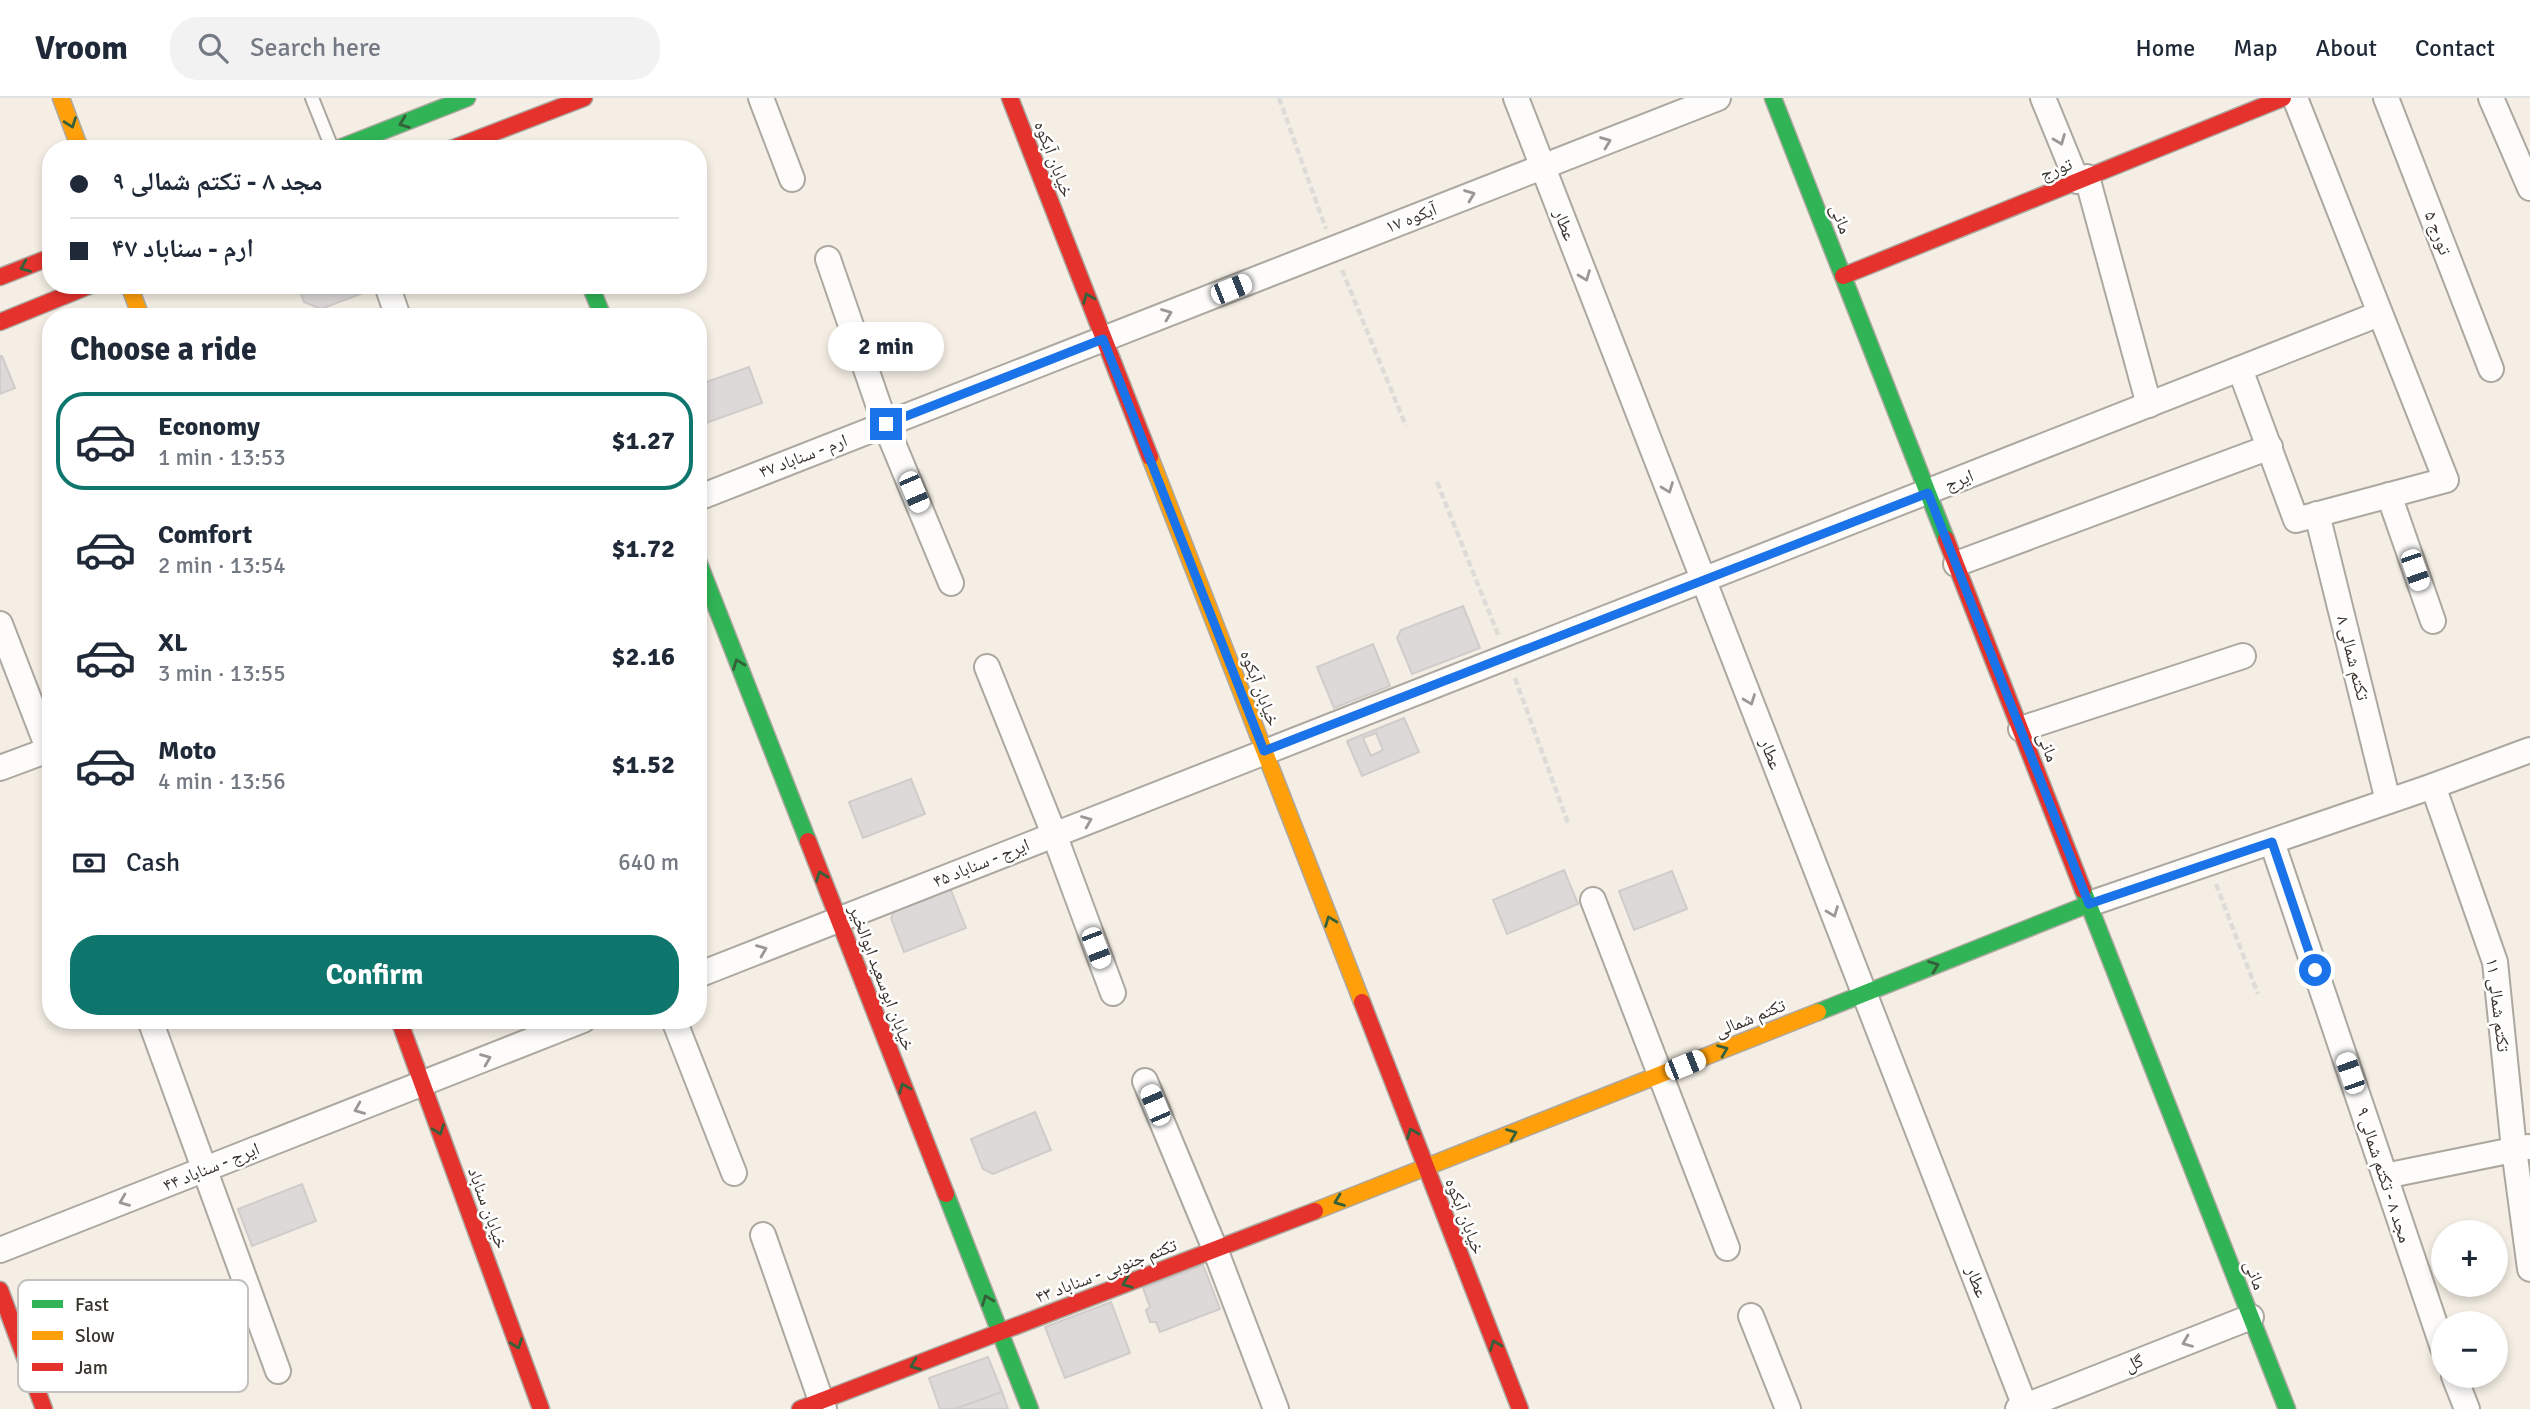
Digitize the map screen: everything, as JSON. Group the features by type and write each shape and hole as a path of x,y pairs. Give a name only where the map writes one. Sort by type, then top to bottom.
{"street":[{"path":"61,98 77,140"},
{"path":"360,140 467,98"},
{"path":"474,140 584,98"},
{"path":"761,98 792,179"},
{"name":"خیابان آبکوه","path":"1010,98 1520,1409"},
{"name":"عطار","path":"1516,98 2023,1408"},
{"name":"آبکوه ۱۷","path":"1103,339 1718,98"},
{"name":"مانی","path":"1773,98 2287,1409"},
{"path":"2043,98 2082,179 2149,405"},
{"path":"2241,369 2296,520 2446,480 2295,98"},
{"name":"تورج ۵","path":"2386,98 2491,369"},
{"path":"2491,98 2530,188"},
{"name":"تورج","path":"1843,276 2267,101"},
{"path":"526,120 534,139"},
{"path":"828,259 886,424 951,583"},
{"path":"0,277 42,261"},
{"path":"0,322 69,294"},
{"name":"ایرج","path":"1264,751 2379,314"},
{"name":"ارم - سناباد ۴۷","path":"707,494 1103,339"},
{"path":"1956,564 2270,447"},
{"path":"2389,495 2433,621"},
{"name":"تکتم شمالی ۸","path":"2317,514 2388,801"},
{"name":"خیابان ابوسعید ابوالخیر","path":"707,584 1030,1409"},
{"path":"0,624 42,732"},
{"path":"2021,729 2243,656"},
{"path":"987,667 1114,993"},
{"path":"2089,904 2530,750"},
{"name":"ایرج - سناباد ۴۵","path":"707,971 1264,751"},
{"path":"0,768 42,755"},
{"name":"تکتم شمالی ۱۱","path":"2433,786 2495,962 2522,1148 2530,1269"},
{"name":"مجد ۸ - تکتم شمالی ۹","path":"2272,842 2431,1312"},
{"path":"1593,900 1727,1248"},
{"name":"تکتم شمالی","path":"1426,1168 2089,904"},
{"path":"153,1029 244,1280"},
{"name":"خیابان سناباد","path":"402,1029 541,1409"},
{"path":"422,1084 560,1029"},
{"path":"678,1029 734,1173"},
{"path":"1145,1082 1215,1249 1276,1409"},
{"name":"ایرج - سناباد ۴۴","path":"0,1250 422,1084"},
{"path":"2385,1175 2522,1148"},
{"name":"تکتم جنوبی - سناباد ۴۳","path":"815,1406 1426,1168"},
{"path":"763,1235 815,1406"},
{"path":"0,1290 18,1339"},
{"path":"248,1290 278,1371"},
{"path":"1751,1315 1788,1409"},
{"name":"گل","path":"2023,1408 2251,1317"},
{"path":"2459,1388 2468,1409"},
{"path":"38,1392 44,1409"}],"lane":[{"path":"312,98 328,140"}],"path":[{"path":"1279,98 1334,249 1406,426"},
{"path":"1437,482 1507,657 1568,822"},
{"path":"2208,864 2258,994"}],"building":[{"path":"301,294 360,294 324,308 304,302"},
{"path":"0,356 15,388 0,394"},
{"path":"749,367 762,403 707,423 707,382"},
{"path":"1463,606 1480,648 1412,674 1397,638 1401,630"},
{"path":"1373,644 1390,686 1334,708 1317,667"},
{"path":"1404,718 1419,752 1362,776 1347,741","holes":["1376,733 1383,750 1371,756 1363,738"]},
{"path":"911,779 925,814 863,838 849,802"},
{"path":"1564,870 1578,904 1507,934 1493,900"},
{"path":"1672,871 1687,909 1634,930 1619,891"},
{"path":"950,888 966,928 904,952 891,918 895,910"},
{"path":"1035,1112 1051,1150 993,1174 983,1169 971,1139"},
{"path":"302,1184 316,1221 252,1246 238,1209"},
{"path":"1203,1265 1220,1309 1160,1332 1156,1322 1150,1322 1146,1310 1150,1307 1143,1288"},
{"path":"1111,1302 1130,1353 1065,1378 1045,1327"},
{"path":"988,1357 1002,1392 955,1409 940,1409 929,1378"},
{"path":"1002,1392 1008,1409 955,1409"}],"traffic: fast":[{"path":"360,140 467,98"},
{"path":"1773,98 1946,539"},
{"path":"594,294 599,308"},
{"path":"707,584 808,841"},
{"path":"2083,890 2287,1409"},
{"path":"1818,1012 2089,904"},
{"path":"946,1194 1030,1409"}],"traffic: slow":[{"path":"61,98 77,140"},
{"path":"132,294 138,308"},
{"path":"1150,457 1362,1002"},
{"path":"1315,1211 1818,1012"}],"traffic: jam":[{"path":"474,140 584,98"},
{"path":"1010,98 1150,457"},
{"path":"1843,276 2283,98"},
{"path":"0,277 42,261"},
{"path":"0,322 69,294"},
{"path":"1946,539 2083,890"},
{"path":"808,841 946,1194"},
{"path":"1362,1002 1520,1409"},
{"path":"402,1029 541,1409"},
{"path":"800,1409 1315,1211"},
{"path":"0,1290 18,1339"},
{"path":"38,1392 44,1409"}],"route":[{"path":"886,424 1103,339 1264,751 1928,493 2089,904 2272,842 2315,970"}]}
